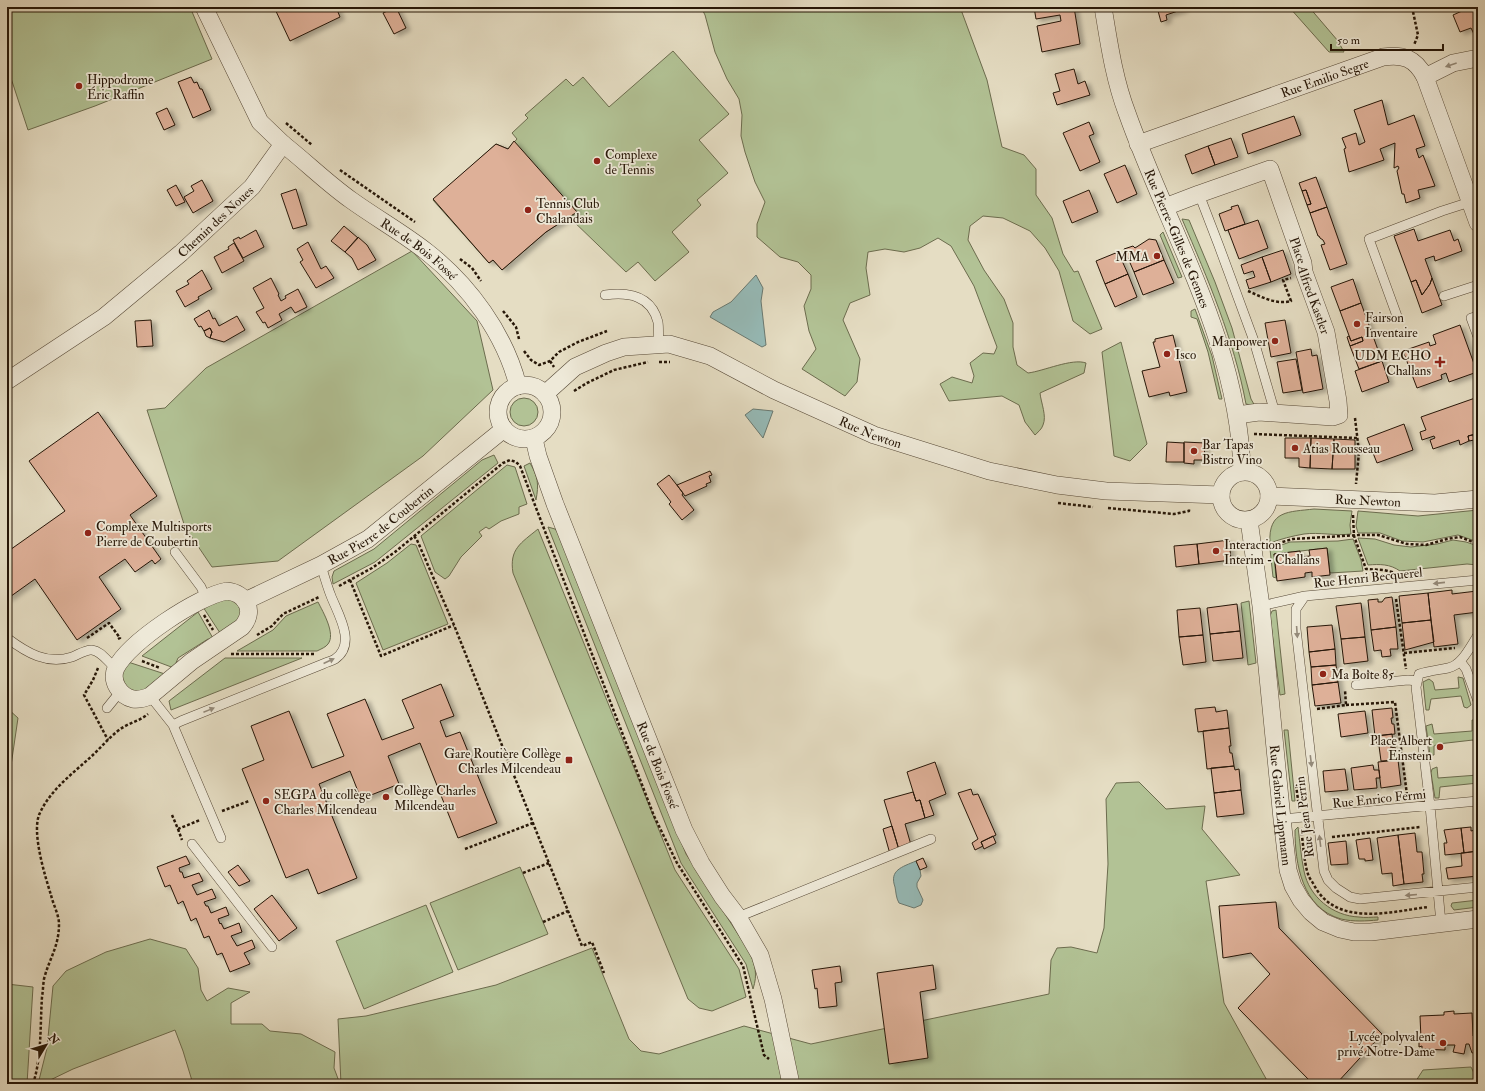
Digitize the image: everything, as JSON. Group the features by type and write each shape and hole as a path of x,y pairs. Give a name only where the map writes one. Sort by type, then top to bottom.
{"street":[{"path":"204,7 260,122 283,144"},
{"name":"Rue Pierre-Gilles de Gennes","path":"1103,7 1111,56 1126,112 1212,322 1225,362 1237,415 1242,472"},
{"name":"Rue Emilio Segre","path":"1138,144 1382,57 1393,55 1409,59"},
{"path":"1425,77 1453,63 1478,58"},
{"path":"1409,59 1421,69 1425,77 1478,223"},
{"name":"Chemin des Noues","path":"7,381 104,317 181,253 252,187 283,144"},
{"name":"Rue de Bois Fossé","path":"283,144 350,199 428,253 454,276 482,309 491,323 509,359 518,386"},
{"name":"Place Alfred Kastler","path":"1165,207 1270,169 1303,263 1304,272 1326,332 1339,415 1333,417 1259,412 1237,415"},
{"name":"Rue Newton","path":"546,394 575,367 606,353 624,347 669,344 710,356 774,390 874,435 989,471 1058,485 1106,491 1221,495"},
{"path":"528,385 538,388 546,394 551,403 553,414 550,425 543,433 534,439 523,440 512,437 504,429 499,420 498,409 502,398 509,390 518,386 528,385"},
{"name":"Rue Pierre de Coubertin","path":"245,601 321,565 368,539 504,429"},
{"name":"Rue de Bois Fossé","path":"534,439 538,456 555,504 684,830 701,863 722,896 738,917 760,955 773,999 791,1084"},
{"path":"1242,472 1255,474 1265,484 1269,496 1266,508 1258,516 1249,520 1234,518 1224,508 1221,495 1224,485 1231,476 1242,472"},
{"name":"Rue Newton","path":"1269,496 1435,503 1474,500"},
{"name":"Rue Gabriel Lippmann","path":"1249,520 1261,606 1288,870 1293,886 1301,900 1311,912 1323,922 1340,929 1354,932 1372,932 1478,919"},
{"path":"218,592 233,592 240,595 245,601 249,613 247,621 242,627 192,661 176,675 154,700 134,699 120,692 114,681 116,668 127,654 163,623 218,592"}],"lane":[{"path":"1198,194 1254,341 1275,413"},
{"path":"1397,316 1369,239 1470,202"},
{"path":"1444,296 1478,285"},
{"path":"604,294 629,293 640,298 646,303 654,313 658,324 657,334 659,344"},
{"path":"1478,316 1471,318 1478,337"},
{"path":"175,552 201,587 206,598"},
{"path":"173,725 335,659 345,645 346,635 329,592 321,565"},
{"name":"Rue Henri Becquerel","path":"1261,606 1306,596 1478,580"},
{"name":"Rue Jean Perrin","path":"1306,596 1296,609 1296,629 1316,805 1321,817 1324,871 1328,880 1342,893 1360,899 1478,887"},
{"path":"1441,923 1430,806 1416,687 1419,674 1449,668 1460,661 1478,636"},
{"path":"7,638 32,654 52,660 70,657 91,649 98,651 112,666 116,668"},
{"path":"1460,661 1466,669 1478,701"},
{"path":"1356,685 1408,680 1417,681"},
{"path":"107,708 120,692"},
{"path":"154,700 173,725 221,838"},
{"name":"Rue Enrico Fermi","path":"1282,819 1321,817 1478,801"},
{"path":"738,917 931,839"},
{"path":"192,844 272,947"}],"path":[{"path":"1409,59 1418,35 1412,7"},
{"path":"1234,286 1282,303 1291,301 1284,280 1304,272"},
{"path":"1355,418 1359,452 1353,521 1354,536 1366,569 1392,572 1408,680"},
{"path":"1240,436 1260,434 1357,438"},
{"path":"254,636 272,626 283,614 329,592 372,568 395,552 503,463 510,460 516,462 520,466 654,816 677,863 743,966 764,1055 769,1059 786,1057"},
{"path":"1253,548 1293,539 1378,535 1407,544 1426,545 1460,537 1478,544"},
{"path":"414,536 454,625 582,946 592,942 604,973"},
{"path":"350,580 381,656 454,625"},
{"path":"86,639 109,623 120,638 114,643 118,648 127,654 176,675"},
{"path":"1404,653 1455,648 1467,652"},
{"path":"33,1084 39,1057 44,979 57,944 60,922 50,894 38,844 37,831 39,816 50,797 60,785 106,741 125,726 144,718 154,700"},
{"path":"1321,817 1328,838 1421,827 1418,795 1406,795 1395,702 1346,705"},
{"path":"1299,806 1316,805"},
{"path":"465,849 533,823"},
{"path":"523,873 549,863"},
{"path":"543,922 568,911"}],"green space":[{"name":"Hippodrome Éric Raffin","path":"7,7 190,7 212,59 95,106 28,130 7,66"},
{"path":"701,7 960,7 987,80 1002,147 1024,155 1036,169 1036,195 1052,218 1063,254 1074,272 1078,271 1102,329 1090,334 1073,321 1059,271 1045,248 1030,231 1003,218 983,216 970,226 968,240 984,270 1004,299 1013,323 1013,347 1017,365 1028,373 1066,363 1086,363 1084,373 1040,393 1044,421 1042,428 1035,435 1025,422 1019,405 1002,396 949,401 940,384 952,377 972,383 974,376 970,363 983,353 994,354 997,347 974,286 951,246 938,238 920,248 904,252 885,249 868,252 866,268 870,295 850,303 843,320 860,359 857,382 845,396 802,369 816,349 809,331 804,306 811,289 811,275 798,262 780,257 757,237 757,224 765,202 755,182 745,152 741,136 742,115 739,99 727,79 715,52 705,15"},
{"path":"1289,7 1309,7 1338,41 1344,52 1329,52"},
{"name":"Complexe de Tennis","path":"673,51 729,114 699,140 728,173 697,200 701,205 672,232 689,252 655,281 638,262 626,272 569,217 546,232 502,270 493,260 489,263 433,200 496,144 508,149 517,139 512,133 528,118 525,115 566,79 573,86 583,77 609,107"},
{"path":"1182,219 1189,220 1215,282 1232,328 1251,399 1255,406 1246,404 1235,357 1227,333 1211,287"},
{"path":"1163,232 1182,277 1178,278 1160,235"},
{"path":"412,251 477,321 493,390 423,456 278,561 212,567 185,527 147,410 165,408 206,368"},
{"path":"1195,309 1212,356 1222,399 1219,399 1208,352 1197,319 1191,317 1191,311"},
{"path":"1121,342 1147,444 1130,461 1114,456 1102,352"},
{"path":"524,398 534,402 538,412 534,422 524,426 514,422 510,412 514,402"},
{"path":"494,455 498,463 375,562 333,584 332,577 334,571 374,549 482,460"},
{"path":"530,463 535,472 537,481 536,500 524,466"},
{"path":"507,465 515,467 527,504 519,507 519,514 501,521 489,529 486,527 479,532 482,536 461,557 449,576 445,579 435,572 421,536"},
{"path":"1314,509 1352,511 1350,525 1351,534 1304,534 1270,543 1270,532 1276,519 1289,512"},
{"path":"1478,510 1478,542 1458,535 1423,542 1402,541 1380,533 1358,533 1356,526 1358,511 1418,516"},
{"path":"548,527 555,529 560,535 686,854 749,951 755,970 753,989 746,964 681,863"},
{"path":"538,529 675,870 739,969 746,997 712,1011 699,1008 688,999 513,573 512,565 515,552 522,543"},
{"path":"1358,538 1375,539 1394,545 1411,547 1437,544 1453,540 1466,542 1478,546 1478,565 1467,564 1400,571 1385,565 1368,565"},
{"path":"1353,539 1361,560 1363,571 1330,573 1327,548 1274,554 1276,578 1273,577 1270,549 1290,542 1338,541"},
{"path":"411,544 416,545 448,624 383,650 356,583 387,563"},
{"path":"223,595 236,600 243,616 222,636 203,607"},
{"path":"1249,601 1256,663 1248,665 1241,603"},
{"path":"318,602 328,623 331,635 328,644 325,647 317,651 237,651 273,630 286,616"},
{"path":"1276,610 1285,694 1280,695 1270,616 1272,611"},
{"path":"198,612 214,640 208,639 178,658 174,668 142,656"},
{"path":"225,658 302,658 171,710 169,701"},
{"path":"128,662 168,675 146,691 134,694 125,689 120,673"},
{"path":"1458,677 1463,678 1471,705 1467,708 1464,707 1461,696 1431,699 1429,710 1426,710 1423,682 1429,679 1433,682 1435,690 1459,688"},
{"path":"7,708 18,718 7,793"},
{"path":"1472,720 1477,720 1478,722 1478,750 1473,740 1438,744 1434,746 1434,755 1430,755 1426,726 1432,724 1434,734 1472,731"},
{"path":"1284,730 1288,730 1295,801 1292,801"},
{"path":"1437,767 1438,778 1478,775 1478,783 1440,787 1439,798 1435,798 1431,773 1432,769"},
{"path":"1139,782 1166,809 1205,806 1202,829 1240,875 1206,881 1224,1003 1269,1084 341,1084 338,1019 366,1016 496,985 592,948 629,1039 641,1051 659,1054 744,1026 811,1044 1049,994 1051,960 1057,948 1071,947 1097,953 1104,928 1108,864 1106,799 1116,783"},
{"path":"1298,827 1304,871 1311,889 1317,897 1331,909 1340,913 1349,916 1378,917 1378,920 1355,921 1341,919 1328,913 1317,905 1309,895 1299,870 1295,843 1295,830"},
{"path":"520,867 548,934 458,970 430,903"},
{"path":"1478,900 1478,907 1454,910 1451,906 1452,903"},
{"path":"426,905 453,972 364,1009 336,941"},
{"path":"150,939 186,949 198,968 201,990 207,1001 228,988 250,992 231,1003 231,1024 262,1024 270,1031 301,1034 335,1052 334,1068 340,1084 193,1084 175,1030 73,1069 42,1084 38,1084 47,1048 53,986 66,971 106,952"},
{"path":"7,984 33,987 27,1084 7,1084"},
{"path":"1471,1067 1478,1084 1414,1084 1423,1070"}],"water":[{"path":"756,275 763,288 761,301 766,345 762,347 710,317 713,312 731,302"},
{"path":"753,409 773,411 763,438 745,415"},
{"path":"916,861 921,876 917,883 917,887 923,900 921,905 914,908 899,903 896,895 894,877 895,873 902,867"}],"building":[{"path":"274,7 336,7 340,17 290,41"},
{"path":"396,7 406,28 394,34 383,13"},
{"path":"1034,7 1074,7 1080,44 1042,52 1037,26 1061,21 1060,15 1036,19"},
{"path":"1157,7 1183,7 1184,9 1166,15 1167,20 1161,22"},
{"path":"1461,7 1478,7 1478,33 1474,34 1471,28 1460,32 1453,15 1462,11"},
{"path":"1074,69 1078,84 1085,81 1090,95 1057,105 1053,93 1060,91 1055,74"},
{"path":"191,77 194,83 197,82 200,89 202,89 211,110 193,118 178,82"},
{"path":"1382,100 1388,125 1414,115 1425,146 1416,149 1419,158 1423,155 1435,186 1418,190 1420,198 1406,203 1404,194 1402,194 1397,171 1399,168 1398,166 1394,168 1395,143 1380,149 1384,160 1349,172 1344,149 1346,148 1342,138 1356,133 1359,145 1365,142 1354,110"},
{"path":"167,108 175,125 164,130 156,113"},
{"path":"1294,116 1301,135 1248,154 1242,134"},
{"path":"1089,122 1094,134 1089,136 1100,162 1080,171 1063,133"},
{"path":"1231,138 1238,157 1215,165 1208,146"},
{"path":"514,141 577,212 546,232 502,270 493,260 489,263 433,199 496,144 508,149"},
{"path":"1208,146 1215,165 1192,174 1185,155"},
{"path":"1125,165 1137,194 1117,203 1104,174"},
{"path":"1316,177 1327,207 1310,213 1307,205 1311,204 1306,190 1302,191 1299,183"},
{"path":"202,180 213,201 193,213 184,197 194,191 191,186"},
{"path":"176,185 185,202 176,206 167,190"},
{"path":"296,189 307,225 293,229 281,194"},
{"path":"1089,190 1098,212 1072,223 1063,201"},
{"path":"1306,190 1311,204 1307,205 1302,191"},
{"path":"1238,205 1245,224 1225,231 1219,214"},
{"path":"1327,207 1347,264 1330,270 1321,245 1325,244 1318,236 1310,213"},
{"path":"1258,220 1268,248 1239,259 1228,230"},
{"path":"344,226 358,238 345,252 331,241"},
{"path":"1414,229 1418,241 1450,230 1454,241 1458,239 1462,251 1435,261 1434,256 1425,259 1432,278 1430,284 1422,295 1416,280 1411,282 1394,236"},
{"path":"256,230 264,247 243,258 233,240 239,237 240,239"},
{"path":"358,237 367,245 376,260 358,270 352,258 345,252"},
{"path":"1149,239 1156,240 1164,260 1134,272 1124,249 1133,246 1135,248"},
{"path":"308,242 321,269 326,266 334,278 316,288 300,262 303,260 297,249"},
{"path":"234,243 244,261 222,273 214,257 229,249 228,247"},
{"path":"1283,250 1291,274 1271,282 1262,257"},
{"path":"1118,252 1128,274 1105,284 1096,261"},
{"path":"1262,257 1271,282 1249,289 1246,280 1255,277 1253,271 1244,274 1241,265"},
{"path":"1164,260 1174,283 1143,295 1134,272"},
{"path":"202,270 212,289 185,307 176,291 189,284 187,281"},
{"path":"1128,274 1137,297 1115,307 1105,284"},
{"path":"271,278 281,301 286,298 285,296 298,289 307,307 295,313 291,307 279,314 282,320 268,328 256,312 264,308 253,288"},
{"path":"1432,278 1442,305 1422,313 1411,282 1416,280 1422,295 1430,284"},
{"path":"1353,279 1361,303 1340,311 1331,287"},
{"name":"Fairson Inventaire","path":"1361,303 1382,361 1359,369 1350,346 1363,341 1362,337 1351,341 1340,311"},
{"path":"209,310 213,319 215,318 219,326 237,316 245,330 224,342 210,338 212,332 210,328 204,331 201,326 199,327 194,319"},
{"path":"151,320 153,346 137,347 135,321"},
{"path":"1285,320 1291,353 1271,357 1265,323"},
{"name":"UDM ECHO Challans","path":"1460,325 1477,372 1449,382 1446,373 1441,375 1442,379 1417,388 1403,351 1429,342 1430,346 1436,344 1433,335"},
{"path":"210,328 212,332 210,338 206,336 204,331"},
{"name":"Isco","path":"1173,335 1187,392 1170,396 1169,392 1149,397 1142,371 1160,367 1153,342 1155,342 1155,339"},
{"path":"1349,336 1351,341 1362,337 1363,341 1350,346 1347,337"},
{"path":"1311,349 1312,356 1317,355 1323,389 1303,393 1296,352"},
{"path":"1296,359 1302,390 1283,393 1277,362"},
{"path":"1382,361 1389,382 1362,392 1355,371"},
{"path":"1478,397 1478,433 1468,436 1469,441 1460,445 1459,440 1433,449 1430,440 1435,438 1434,436 1422,440 1420,432 1426,430 1421,417"},
{"name":"Complexe Multisports Pierre de Coubertin","path":"98,412 157,496 130,515 161,559 155,564 152,560 135,572 125,559 99,577 121,609 77,640 35,579 7,599 7,552 65,511 29,461"},
{"path":"1404,424 1413,450 1377,463 1367,438"},
{"path":"1473,435 1474,440 1469,441 1468,436"},
{"path":"1285,438 1311,438 1310,468 1299,467 1299,458 1285,458"},
{"path":"1311,438 1334,439 1332,469 1310,468"},
{"path":"1334,439 1355,440 1355,469 1332,469"},
{"path":"1167,442 1184,443 1184,462 1166,462"},
{"name":"Bar Tapas Bistro Vino","path":"1184,442 1205,443 1204,460 1194,460 1194,464 1184,463"},
{"path":"710,471 712,475 709,476 711,482 706,484 707,486 685,496 677,485"},
{"path":"669,475 694,510 682,520 669,504 671,502 657,484"},
{"path":"1229,540 1231,560 1199,564 1197,544"},
{"path":"1197,544 1199,564 1176,567 1174,546"},
{"path":"1327,548 1330,575 1312,577 1312,572 1305,573 1305,577 1277,581 1274,554 1300,551 1301,557 1310,556 1309,550"},
{"path":"1452,590 1452,594 1477,591 1478,612 1454,615 1458,644 1434,647 1428,593"},
{"path":"1428,593 1431,620 1402,623 1399,596"},
{"path":"1392,597 1396,627 1371,630 1368,600 1378,599 1378,602 1382,602 1385,598"},
{"path":"1361,603 1365,637 1341,639 1336,606"},
{"path":"1237,604 1240,631 1210,634 1207,608"},
{"path":"1200,608 1203,635 1179,637 1177,610"},
{"path":"1431,620 1434,642 1405,650 1402,623"},
{"path":"1332,625 1335,649 1309,652 1307,627"},
{"path":"1396,627 1398,649 1390,649 1391,656 1382,657 1381,650 1374,651 1371,630"},
{"path":"1240,631 1243,658 1213,661 1210,634"},
{"path":"1203,635 1206,662 1183,665 1179,637"},
{"path":"1365,637 1368,661 1344,664 1341,639"},
{"path":"1335,649 1336,665 1311,667 1309,652"},
{"path":"1336,665 1338,682 1312,685 1311,667"},
{"path":"1338,682 1341,703 1315,706 1312,685"},
{"path":"441,684 454,716 440,721 446,737 460,732 497,823 458,838 420,743 388,756 399,784 361,799 350,771 319,784 357,878 318,894 308,869 286,878 242,769 264,760 251,726 289,711 312,768 344,756 327,714 365,699 382,740 414,728 402,700"},
{"path":"1215,707 1216,712 1227,710 1229,728 1198,732 1195,709"},
{"path":"1392,708 1393,718 1391,718 1392,724 1394,724 1395,734 1375,736 1372,710"},
{"path":"1365,711 1368,733 1341,737 1338,714"},
{"path":"1229,728 1231,746 1229,746 1230,753 1232,753 1234,766 1207,769 1203,731"},
{"path":"1392,734 1393,742 1390,743 1391,748 1395,747 1397,760 1381,761 1376,736"},
{"path":"1398,760 1401,785 1381,788 1378,762"},
{"path":"935,762 946,794 929,801 934,815 925,818 920,800 916,801 907,772"},
{"path":"1373,765 1374,770 1379,770 1380,778 1376,778 1377,788 1354,790 1351,768"},
{"path":"1234,766 1235,770 1239,769 1241,790 1214,793 1211,768"},
{"path":"1345,769 1348,790 1325,792 1323,771"},
{"path":"971,789 973,795 978,794 996,835 981,842 983,846 975,850 972,843 978,839 958,793"},
{"path":"1241,790 1244,814 1217,817 1214,793"},
{"path":"913,792 916,801 920,800 925,818 905,824 911,845 899,850 884,800"},
{"path":"892,826 899,850 890,854 883,829"},
{"path":"1471,827 1471,831 1475,830 1474,828 1478,828 1478,851 1464,853 1461,828"},
{"path":"1461,828 1464,853 1445,855 1444,843 1447,843 1444,830"},
{"path":"1415,833 1417,852 1422,852 1424,874 1422,874 1423,882 1404,884 1398,835"},
{"path":"1398,835 1404,884 1393,886 1392,873 1382,874 1377,838"},
{"path":"993,836 996,843 984,849 981,842"},
{"path":"1370,838 1373,860 1365,861 1365,859 1359,859 1356,840"},
{"path":"1346,841 1348,864 1331,865 1328,843"},
{"path":"1478,851 1478,876 1448,879 1446,868 1462,866 1461,853"},
{"path":"186,856 190,864 179,868 180,872 182,872 184,878 199,873 203,881 192,885 197,895 212,889 216,898 204,902 206,906 208,906 211,913 226,907 229,915 218,919 224,929 239,923 242,932 231,936 237,946 252,940 255,948 244,953 250,964 230,972 222,953 217,955 209,936 204,938 196,918 191,921 183,901 178,904 170,885 165,887 157,867"},
{"path":"923,858 927,867 920,870 916,861"},
{"path":"238,865 250,881 239,886 228,872"},
{"path":"272,895 297,928 279,941 254,909"},
{"path":"1276,902 1279,928 1382,1034 1336,1084 1313,1084 1238,1008 1270,974 1251,953 1223,958 1219,906"},
{"path":"933,965 936,989 920,992 928,1058 889,1064 877,973"},
{"path":"840,966 842,982 835,983 837,1006 819,1008 817,988 815,989 812,970"},
{"path":"1454,1011 1454,1014 1472,1013 1473,1036 1478,1036 1478,1052 1472,1053 1469,1044 1466,1044 1464,1054 1453,1052 1455,1045 1445,1045 1445,1050 1422,1049 1422,1046 1419,1047 1419,1038 1421,1039 1420,1016 1444,1015 1444,1012"}],"place":[{"name":"Hippodrome Éric Raffin","path":"79,86"},
{"name":"Complexe de Tennis","path":"597,161"},
{"name":"Tennis Club Chalandais","path":"528,210"},
{"name":"MMA","path":"1157,256"},
{"name":"Fairson Inventaire","path":"1357,324"},
{"name":"Manpower","path":"1275,341"},
{"name":"Isco","path":"1167,354"},
{"name":"UDM ECHO Challans","path":"1440,362"},
{"name":"Atias Rousseau","path":"1295,448"},
{"name":"Bar Tapas Bistro Vino","path":"1194,451"},
{"name":"Complexe Multisports Pierre de Coubertin","path":"88,533"},
{"name":"Interaction Interim - Challans","path":"1216,551"},
{"name":"Ma Boîte 85","path":"1323,674"},
{"name":"Place Albert Einstein","path":"1440,747"},
{"name":"Gare Routière Collège Charles Milcendeau","path":"569,760"},
{"name":"Collège Charles Milcendeau","path":"386,797"},
{"name":"SEGPA du collège Charles Milcendeau","path":"266,801"},
{"name":"Lycée polyvalent privé Notre-Dame","path":"1443,1043"}]}
